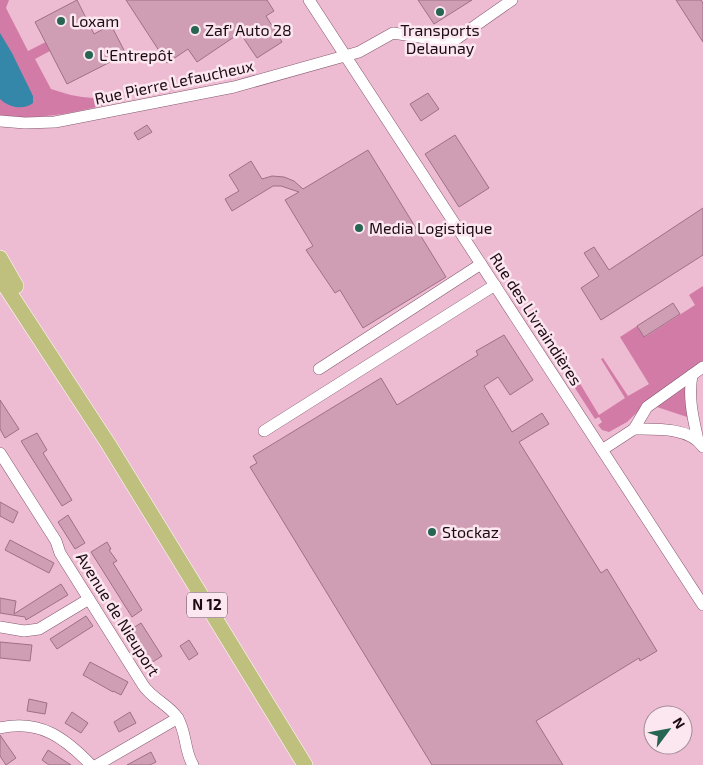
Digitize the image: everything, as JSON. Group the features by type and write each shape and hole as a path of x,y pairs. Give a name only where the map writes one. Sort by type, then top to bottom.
{"main road":[{"name":"N 12","path":"0,258 42,332 67,382"},
{"name":"N 12","path":"0,278 109,445 305,765"}],"street":[{"name":"Rue des Livraindières","path":"309,0 703,605"},
{"name":"Rue Pierre Lefaucheux","path":"2,122 41,123 99,115 252,82 365,50 393,33 452,42 469,28 512,0"},
{"path":"319,369 481,264"},
{"path":"264,431 495,285"},
{"path":"602,450 634,429 647,407 703,367"},
{"path":"692,375 690,390 692,412 701,443"},
{"path":"634,429 666,429 701,443"},
{"name":"Avenue de Nieuport","path":"0,452 56,541 60,553 149,694 162,702 178,718 188,757 193,765"},
{"name":"Avenue de Nieuport","path":"0,464 52,547 60,553"},
{"path":"0,627 24,631 39,629 89,599"},
{"path":"97,765 178,718"},
{"path":"0,728 31,726 57,735 91,765"}],"shaded area":[{"path":"0,0 9,0 6,8 28,51 87,21 91,29 35,59 51,89 87,98 123,97 123,101 47,116 16,117 0,115"},
{"path":"703,286 703,362 650,400 627,422 609,432 602,430 598,425 602,422 599,417 595,419 540,334 544,331 550,334 599,415 625,398 601,359 603,358 628,396 649,384 620,337 637,326 645,337 695,305 689,295"},
{"path":"683,385 686,386 687,417 657,407"}],"water":[{"path":"0,33 33,96 33,103 25,107 16,107 0,99"}],"building":[{"path":"77,0 94,34 111,25 126,54 67,84 35,22"},
{"name":"Zaf' Auto 28","path":"126,0 267,0 274,11 266,16 282,42 257,58 240,33 197,62 188,49 167,63"},
{"name":"Transports Delaunay","path":"418,0 472,0 434,24"},
{"path":"676,0 701,0 703,3 703,42"},
{"path":"428,93 439,109 421,121 410,104"},
{"path":"147,125 152,132 138,140 134,133"},
{"path":"455,135 489,188 459,207 425,154"},
{"name":"Media Logistique","path":"368,150 446,277 363,328 340,290 335,293 306,250 313,246 285,200 299,192 281,186 273,186 232,211 225,199 239,191 229,175 251,161 262,179 272,176 284,177 294,181 303,189"},
{"path":"703,208 703,255 601,320 581,288 599,276 584,253 594,247 609,270"},
{"path":"673,303 680,314 644,337 637,326"},
{"name":"Stockaz","path":"504,335 533,380 510,395 498,377 484,386 512,432 542,413 549,424 519,442 601,573 607,569 657,651 640,661 639,658 536,721 563,765 432,765 250,467 257,463 253,456 381,378 397,405 478,355 476,351"},
{"path":"0,400 19,429 5,438 0,429"},
{"path":"37,433 47,450 43,453 72,500 62,506 21,441"},
{"path":"0,502 18,512 13,523 0,516"},
{"path":"68,515 85,543 75,549 58,522"},
{"path":"10,540 54,563 49,573 5,550"},
{"path":"107,542 111,549 109,550 117,561 113,563 142,610 132,617 91,552"},
{"path":"61,584 68,595 26,620 25,617 0,613 0,598 16,601 14,614"},
{"path":"86,616 93,626 57,649 50,639"},
{"path":"141,623 162,656 148,665 127,632"},
{"path":"189,640 198,654 189,660 180,646"},
{"path":"0,642 32,645 30,661 0,658"},
{"path":"90,662 128,682 121,695 83,675"},
{"path":"29,699 47,703 45,714 27,711"},
{"path":"72,712 88,723 81,733 65,723"},
{"path":"130,712 136,723 119,732 114,722"},
{"path":"0,735 16,758 6,765 0,756"},
{"path":"48,750 71,765 49,765 42,760"},
{"path":"151,752 156,762 150,765 127,765"}],"place":[{"name":"Transports Delaunay","path":"440,12"},
{"name":"Loxam","path":"61,21"},
{"name":"Zaf' Auto 28","path":"195,30"},
{"name":"L'Entrepôt","path":"89,55"},
{"name":"Media Logistique","path":"359,228"},
{"name":"Stockaz","path":"432,532"}]}
